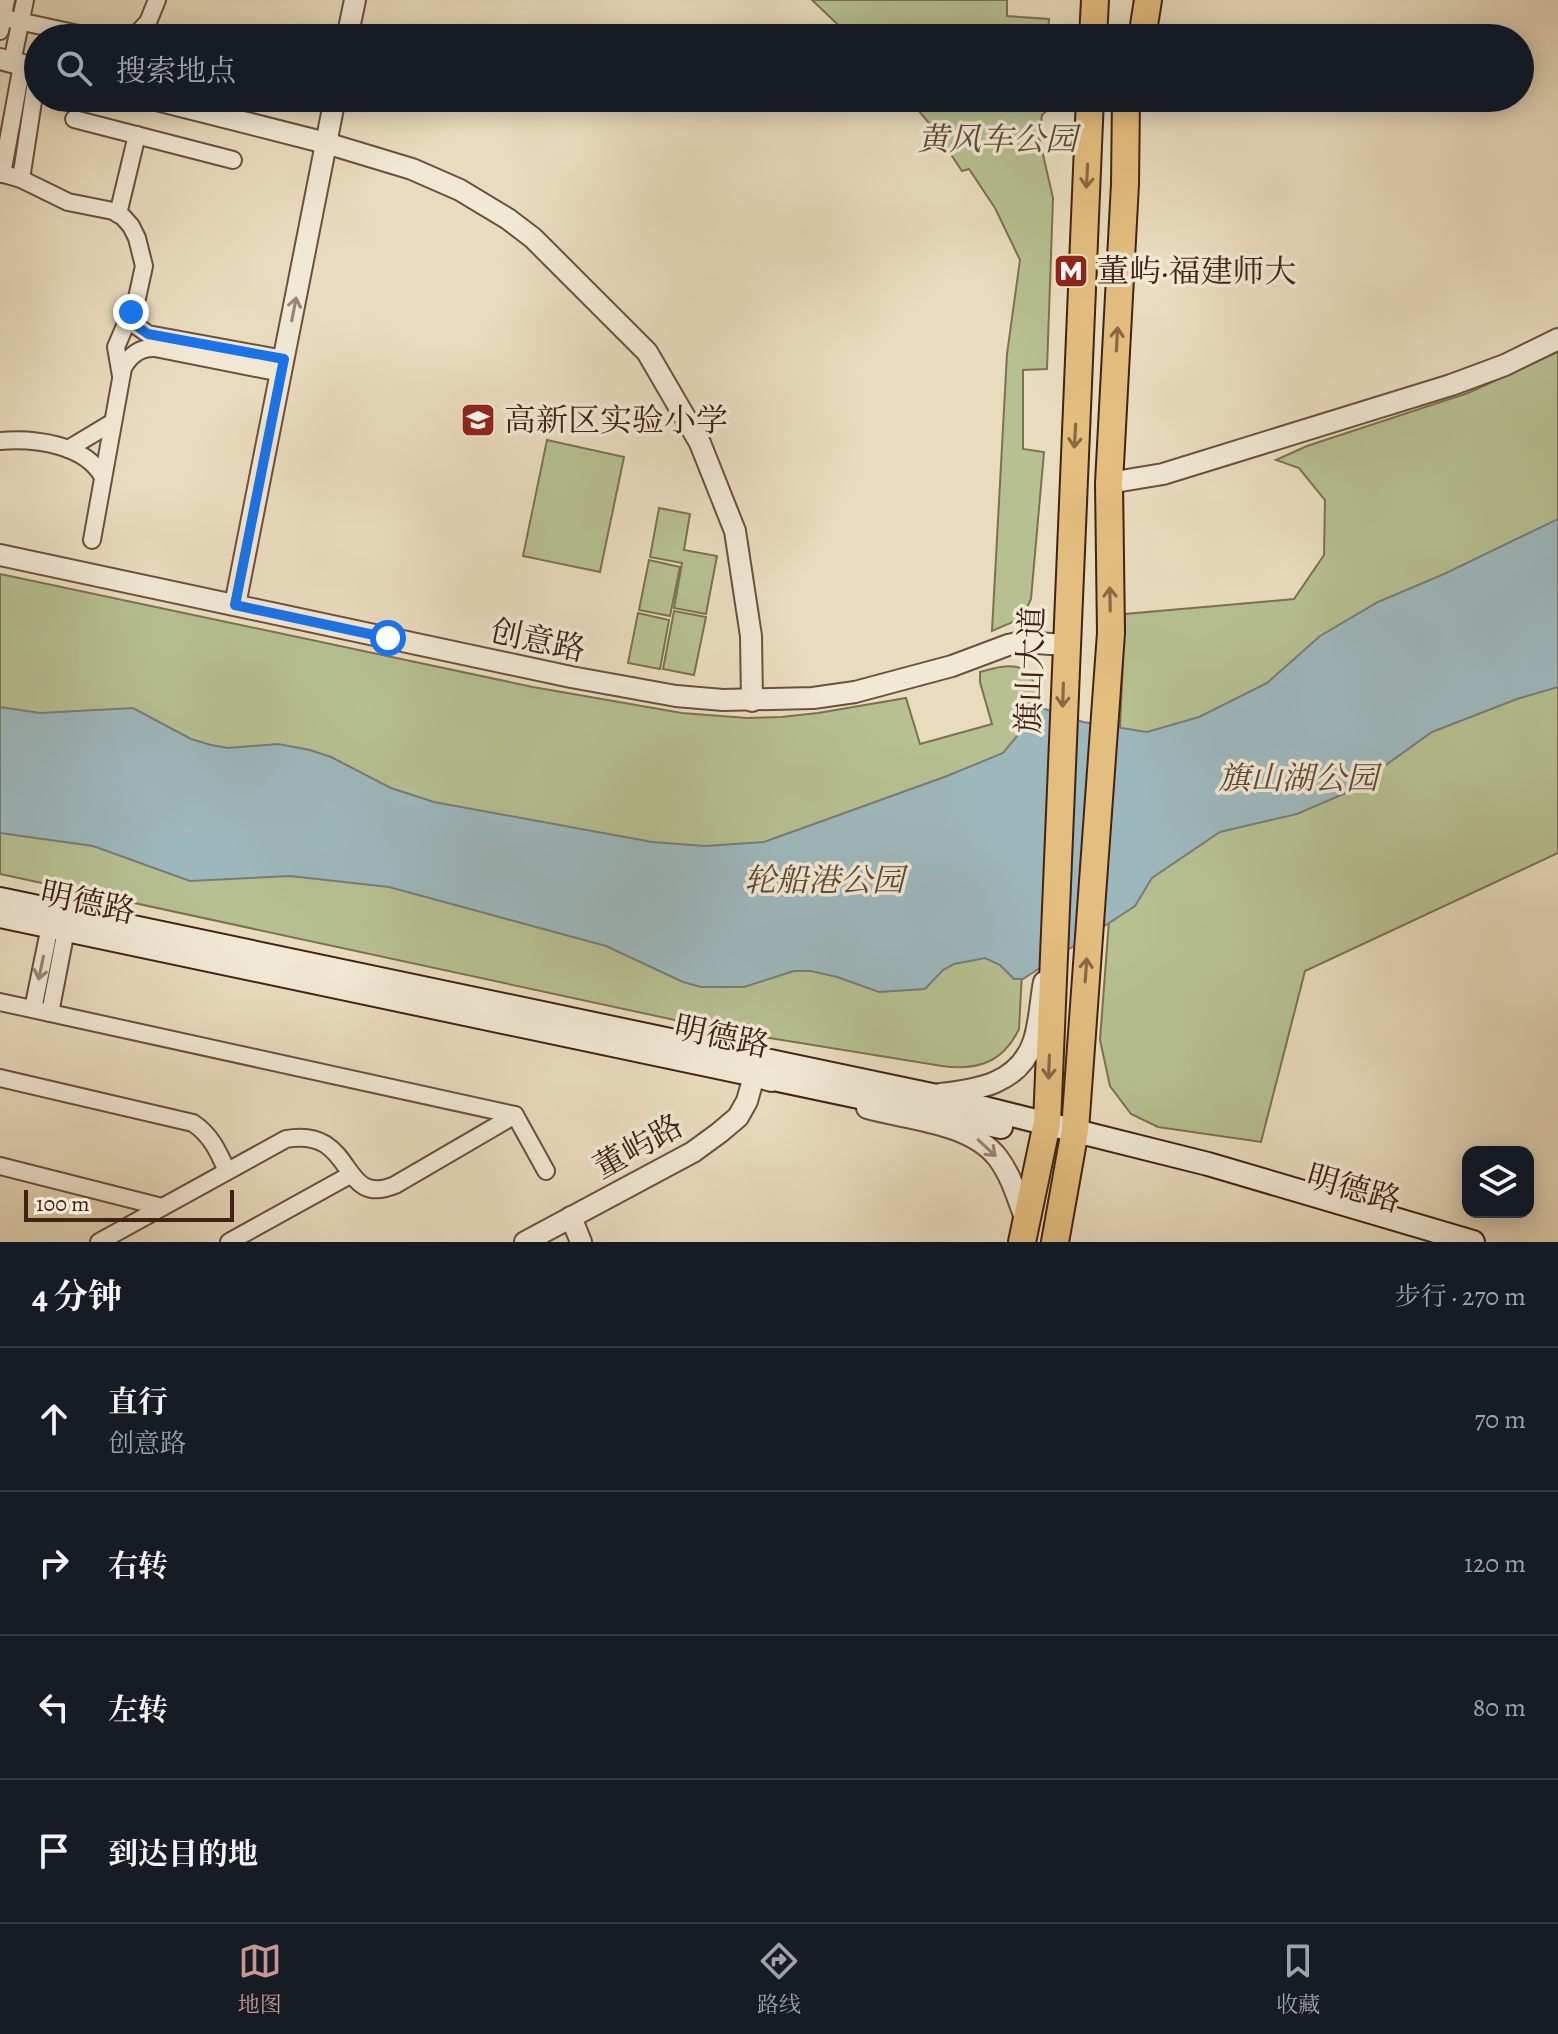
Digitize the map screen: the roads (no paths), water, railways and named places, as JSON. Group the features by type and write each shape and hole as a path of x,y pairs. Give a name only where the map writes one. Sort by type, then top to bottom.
{"highway":[{"path":"1130,24 1131,0"},
{"path":"1144,24 1148,0"},
{"path":"1093,24 1094,1"},
{"name":"旗山大道","path":"1024,1231 1045,1130 1089,112"},
{"path":"1055,1242 1074,1137 1111,633 1109,483 1126,112"}],"main road":[{"path":"0,899 932,1095 1045,1130"},
{"name":"明德路","path":"0,916 754,1076 1208,1164 1473,1242"},
{"name":"明德路","path":"1074,1137 1426,1242"}],"street":[{"path":"6,0 1,22 30,24"},
{"path":"21,179 20,22 25,0"},
{"path":"146,24 157,0"},
{"path":"350,24 355,0"},
{"path":"22,65 1,174 21,179 68,202 118,214 131,226 137,238 144,266 142,282 116,347 121,377"},
{"path":"204,112 412,169 460,190 533,238 647,352 700,443 735,531 751,636 752,701"},
{"path":"235,605 332,112"},
{"path":"74,119 233,160"},
{"path":"118,214 137,135"},
{"path":"131,312 135,325 148,334 283,366"},
{"path":"1109,483 1163,474 1451,385 1505,365 1558,339"},
{"path":"92,540 121,377 130,358 148,347 283,366"},
{"path":"68,449 113,422"},
{"path":"0,441 21,440 68,449 92,463 103,477"},
{"name":"创意路","path":"0,555 630,689 676,696 752,701 813,698 875,688 1022,642 1065,645"},
{"path":"33,1009 58,928"},
{"path":"50,1013 58,928"},
{"path":"932,1095 973,1090 1003,1080 1023,1061 1033,1042 1055,931"},
{"path":"0,1002 515,1115 546,1171"},
{"path":"754,1076 975,1137 1006,1170 1024,1231"},
{"name":"董屿路","path":"525,1242 693,1152 738,1117 747,1101 754,1076"},
{"path":"0,1078 193,1123 205,1131 213,1142 227,1171"},
{"path":"99,1242 286,1139 306,1137 324,1141 334,1149 350,1175 369,1188 378,1190 387,1188 515,1115"},
{"path":"0,1166 162,1207"},
{"path":"229,1242 350,1175"},
{"path":"571,1217 581,1242"}],"water":[{"path":"1558,519 1558,687 1517,699 1432,732 1348,792 1297,814 1220,832 1152,878 1135,906 1023,979 1014,979 1000,965 985,958 954,964 943,970 925,989 879,992 811,971 794,971 744,987 701,987 683,982 606,946 389,887 290,876 190,881 93,846 0,833 0,707 40,713 133,708 191,739 211,745 228,748 278,744 310,750 331,757 391,788 434,802 652,842 706,846 764,842 1003,753 1027,724 1036,706 1083,722 1147,732 1199,717 1267,683 1320,636 1378,602"}],"place":[{"name":"董屿·福建师大","path":"1071,271"},
{"name":"高新区实验小学","path":"478,420"}],"park label":[{"name":"黄风车公园","path":"997,139"},
{"name":"旗山湖公园","path":"1298,778"},
{"name":"轮船港公园","path":"824,880"}]}
